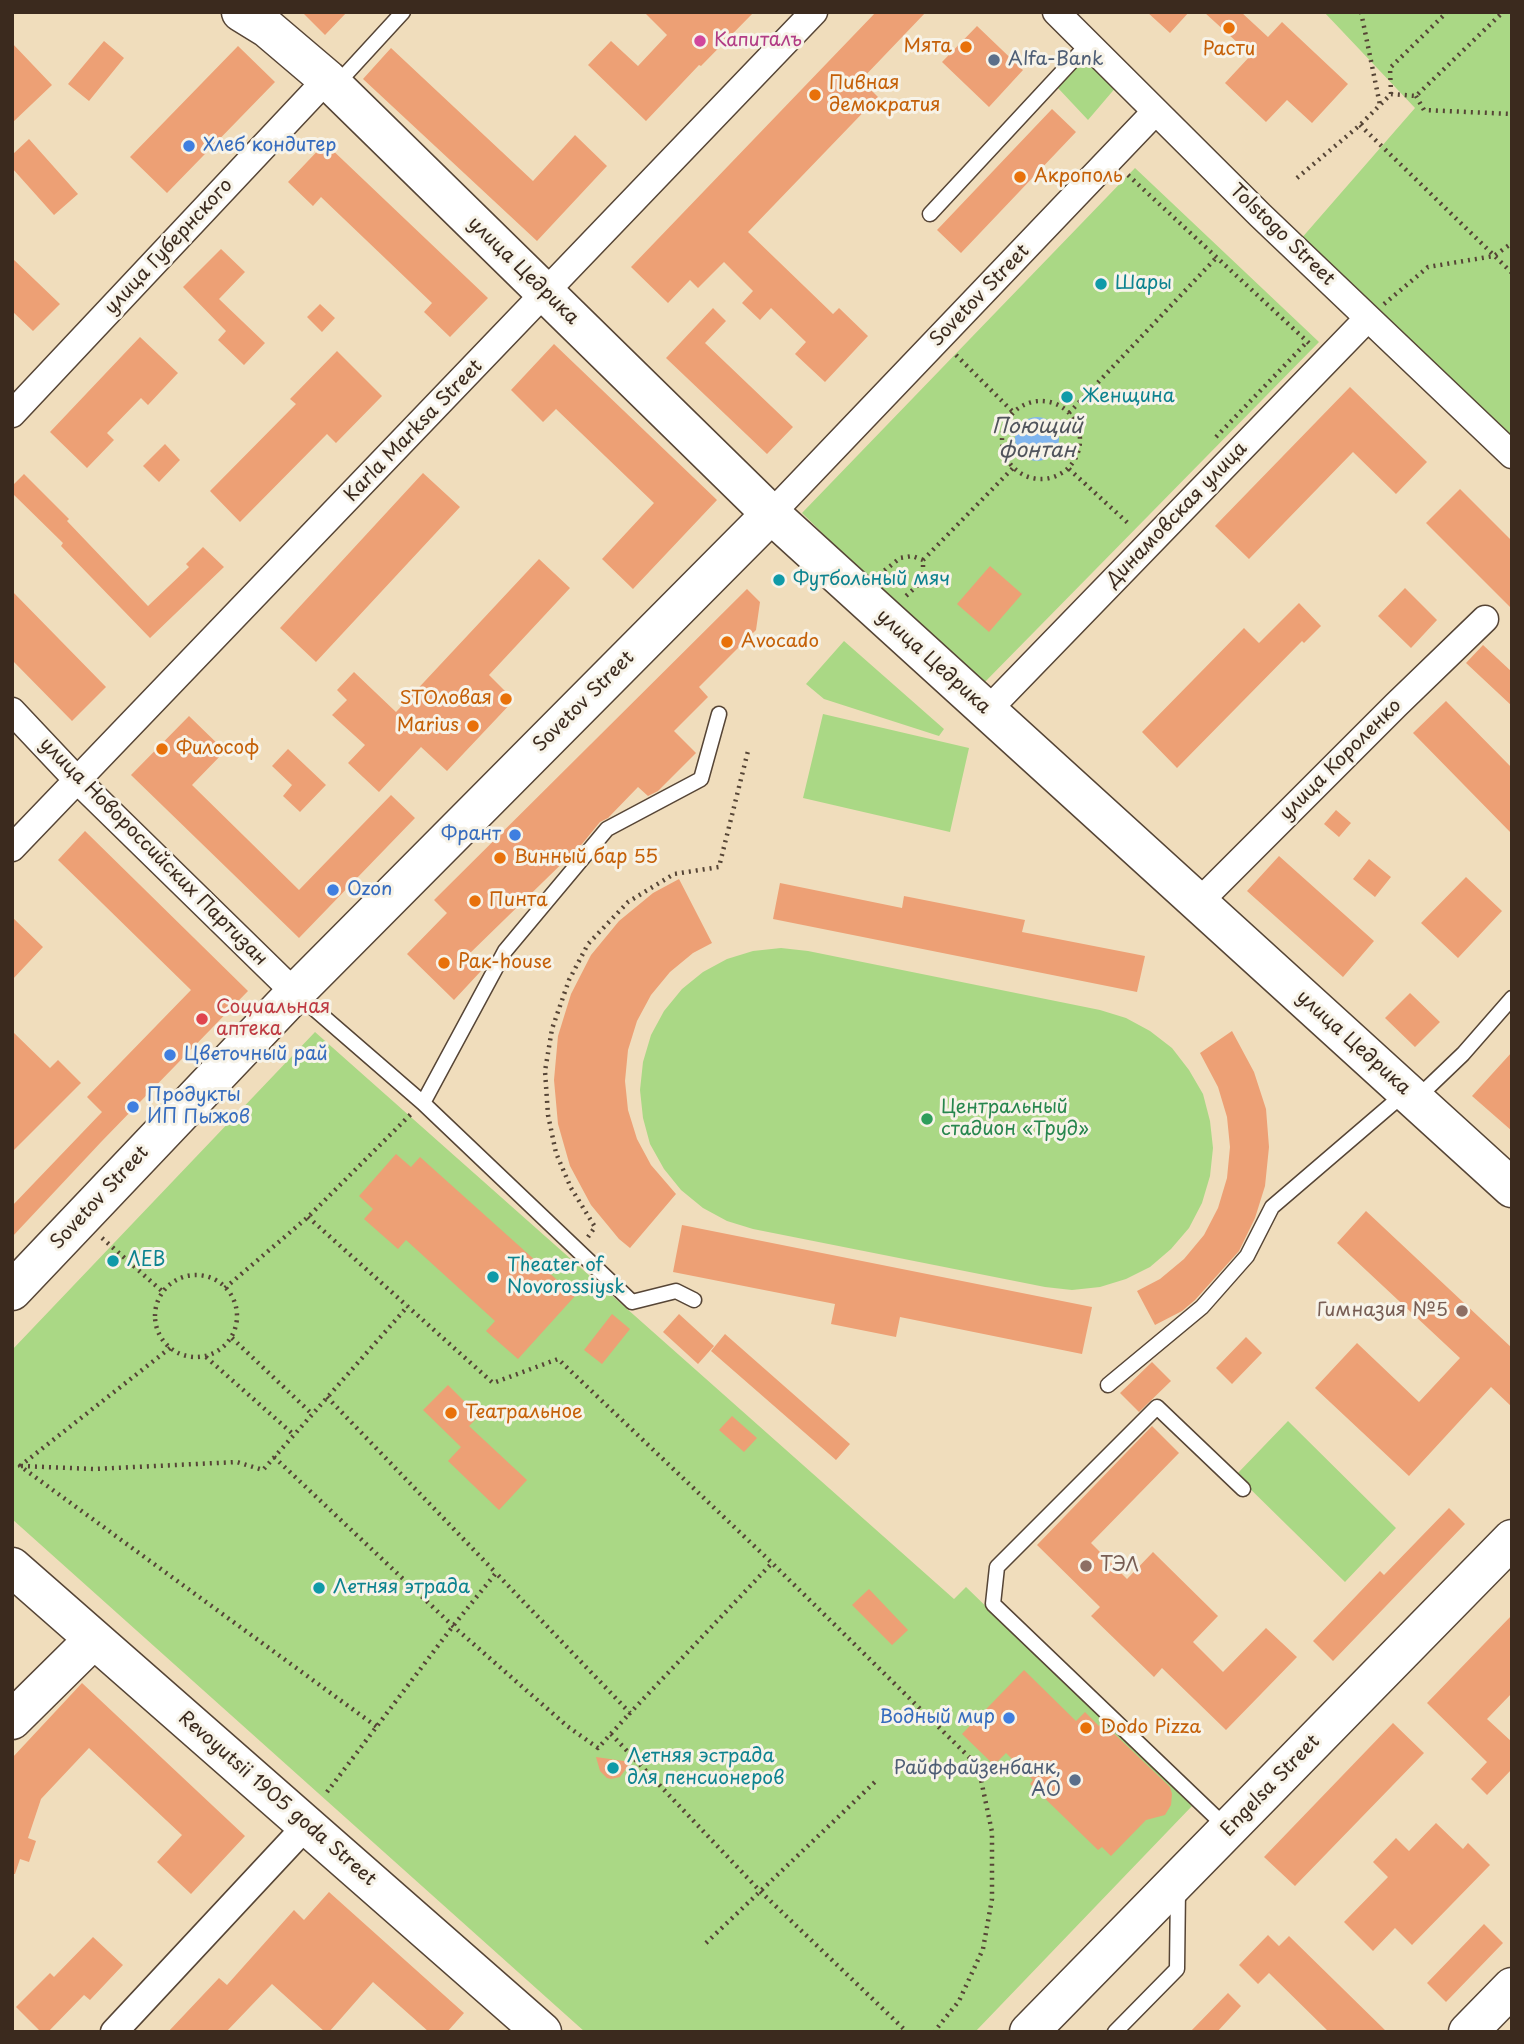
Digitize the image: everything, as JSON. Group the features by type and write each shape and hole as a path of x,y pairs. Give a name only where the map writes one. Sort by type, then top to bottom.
{"street":[{"name":"улица Цедрика","path":"241,12 267,29 330,83 771,514 1512,1188"},
{"name":"Karla Marksa Street","path":"12,848 814,12"},
{"name":"Tolstogo Street","path":"1056,12 1155,112 1512,455"},
{"name":"улица Губернского","path":"12,414 330,83"},
{"name":"Sovetov Street","path":"12,1291 295,993 771,514 1155,112"},
{"name":"Динамовская улица","path":"987,711 1368,318"},
{"name":"улица Короленко","path":"1198,902 1485,619"},
{"name":"улица Новороссийских Партизан","path":"12,710 78,781 295,993"},
{"name":"Engelsa Street","path":"1029,2032 1512,1539"},
{"name":"Revoyutsii 1905 goda Street","path":"12,1567 542,2032"},
{"path":"12,1720 94,1639"},
{"path":"114,2032 307,1825"},
{"path":"1468,2032 1512,1987"}],"lane":[{"path":"330,83 403,12"},
{"path":"930,214 1088,44"},
{"path":"423,1103 505,951 607,829 701,779 719,714"},
{"path":"295,993 423,1103 632,1302 676,1291 694,1300"},
{"path":"1108,1385 1202,1307 1247,1256 1272,1207 1463,1054 1512,998"},
{"path":"1228,1829 993,1604 997,1567 1157,1407 1243,1489"},
{"path":"1115,2032 1177,1969 1178,1879"}],"path":[{"path":"1362,12 1380,105"},
{"path":"1297,178 1360,125 1391,94 1390,68 1447,12"},
{"path":"1391,94 1416,96 1503,12"},
{"path":"1416,96 1424,110 1512,114"},
{"path":"1360,125 1512,273"},
{"path":"1128,175 1327,360"},
{"path":"1368,318 1428,267 1494,256 1512,243"},
{"path":"1069,412 1217,257"},
{"path":"955,355 1013,412"},
{"path":"1035,401 1048,401 1069,412 1077,423 1080,435 1080,447 1069,469 1056,477 1041,480 1025,477 1013,468 1004,455 1001,440 1004,425 1013,412 1035,401"},
{"path":"900,602 917,586 923,574 923,560 1013,468"},
{"path":"1069,469 1130,525"},
{"path":"875,579 900,558 912,556 923,560"},
{"path":"578,1250 595,1227 572,1188 556,1153 548,1115 545,1071 552,1029 569,980 588,944 628,902 674,874 719,867 748,751"},
{"path":"225,1288 308,1217 423,1103"},
{"path":"308,1217 493,1383 558,1359 772,1563 969,1757 980,1775 992,1832 992,1899 983,1949 959,2001 934,2032"},
{"path":"102,1237 163,1292"},
{"path":"202,1275 218,1281 225,1288 236,1304 237,1324 232,1338 219,1351 206,1357 183,1355 170,1348 161,1338 155,1312 163,1292 174,1282 188,1276 202,1275"},
{"path":"20,1466 94,1469 237,1462 263,1469 408,1306"},
{"path":"232,1338 312,1414"},
{"path":"20,1466 170,1348"},
{"path":"206,1357 294,1435"},
{"path":"327,1397 630,1713"},
{"path":"274,1457 453,1626 567,1726 598,1748 772,1563"},
{"path":"20,1466 377,1727"},
{"path":"327,1792 496,1573"},
{"path":"611,1734 760,1891 907,2032"},
{"path":"706,1943 877,1780"}],"green space":[{"path":"1324,12 1512,12 1512,437 1300,240 1415,108"},
{"path":"1086,53 1117,86 1088,120 1057,87"},
{"path":"1135,168 1319,342 979,688 802,513"},
{"path":"844,641 944,729 939,736 824,699 806,684"},
{"path":"823,714 969,748 950,832 803,798"},
{"name":"Центральный стадион «Труд»","path":"781,948 808,951 1100,1010 1126,1018 1150,1031 1172,1048 1189,1070 1203,1094 1210,1121 1213,1148 1210,1176 1202,1203 1189,1228 1171,1249 1150,1267 1126,1279 1100,1287 1072,1290 1045,1287 753,1229 727,1221 703,1208 681,1190 664,1169 650,1144 643,1118 640,1090 643,1062 651,1035 664,1011 682,989 703,972 727,959 753,951"},
{"path":"315,1032 954,1599 966,1587 1192,1806 975,2032 585,2032 12,1519 12,1350"},
{"path":"1288,1421 1396,1528 1345,1582 1236,1475"}],"water":[{"name":"Поющий фонтан","path":"1037,417 1046,418 1053,423 1058,430 1058,448 1053,455 1046,460 1037,461 1028,460 1021,455 1016,448 1015,439 1016,430 1021,423 1028,418"}],"building":[{"path":"302,12 347,12 325,35"},
{"path":"644,12 754,12 646,121 588,65 611,41 638,66 667,35"},
{"path":"876,12 926,12 861,80 878,97 748,232 833,314 839,308 868,336 825,382 795,354 806,342 771,308 760,320 742,303 753,291 724,262 698,288 690,280 668,303 631,267"},
{"path":"1147,12 1189,12 1170,33"},
{"path":"1204,12 1241,12 1268,37 1282,22 1348,84 1312,123 1287,100 1266,122 1225,83 1251,55"},
{"path":"977,26 1023,70 989,107 942,62"},
{"path":"104,41 124,58 89,101 68,84"},
{"path":"12,43 52,85 12,123"},
{"path":"238,46 275,82 167,193 130,157"},
{"path":"391,48 533,181 575,135 607,166 537,241 363,79"},
{"path":"1052,109 1076,132 961,253 937,230"},
{"path":"29,139 78,194 54,215 12,168 12,155"},
{"path":"325,143 488,298 450,337 424,312 432,303 321,197 313,206 288,182"},
{"path":"221,249 245,272 219,299 265,343 244,365 218,340 226,331 183,287"},
{"path":"12,258 60,304 33,331 12,311"},
{"path":"320,304 335,318 322,332 307,317"},
{"path":"713,308 726,321 705,343 793,427 767,454 666,358"},
{"path":"140,337 178,373 148,405 141,398 107,433 114,440 87,468 50,432"},
{"path":"554,344 717,500 633,589 602,559 654,503 556,409 543,422 511,390"},
{"path":"337,351 382,396 336,443 327,434 240,522 210,491 296,404 290,399"},
{"path":"1350,387 1427,462 1396,494 1353,452 1249,559 1215,526"},
{"path":"165,444 180,460 159,482 143,466"},
{"path":"423,473 460,507 316,662 280,628"},
{"path":"24,474 148,606 189,567 186,564 203,547 224,567 150,638 61,546 63,543 12,493 12,486"},
{"path":"1460,489 1512,541 1512,609 1426,523"},
{"path":"539,559 570,588 489,675 514,700 447,771 421,747 379,792 348,763 365,745 332,715 347,700 337,690 354,672 396,712"},
{"path":"990,566 1022,594 989,632 957,604"},
{"path":"1405,588 1437,620 1411,648 1378,616"},
{"path":"747,589 760,602 756,630 699,687 708,697 674,731 696,753 658,791 648,796 638,787 466,957 481,971 454,1000 407,954 447,913 434,900"},
{"path":"12,591 106,687 72,721 12,660"},
{"path":"1299,603 1321,626 1304,643 1302,641 1177,768 1142,732 1244,628 1259,643"},
{"path":"1483,645 1512,672 1512,706 1466,663"},
{"path":"1446,701 1512,768 1512,834 1413,733"},
{"path":"189,716 225,751 192,785 299,890 391,795 415,818 299,938 131,775"},
{"path":"288,749 326,785 300,812 283,796 292,785 272,766"},
{"path":"1336,810 1351,823 1339,837 1324,824"},
{"path":"85,831 248,991 12,1237 12,1206 102,1112 87,1097 191,990 58,860"},
{"path":"1279,856 1374,941 1343,977 1247,891"},
{"path":"1369,859 1391,877 1375,897 1353,879"},
{"path":"1466,877 1502,911 1458,958 1421,923"},
{"path":"679,879 712,943 693,953 670,972 651,995 637,1021 628,1050 625,1081 628,1110 637,1139 651,1165 676,1194 630,1248 619,1239 591,1205 570,1166 558,1124 554,1080 558,1036 571,994 591,955 619,921 653,893"},
{"path":"780,883 902,908 904,896 1025,920 1022,932 1145,956 1137,992 773,919"},
{"path":"12,917 43,947 12,980"},
{"path":"1410,993 1440,1022 1415,1047 1385,1018"},
{"path":"12,1031 50,1068 58,1060 81,1083 12,1152"},
{"path":"1232,1031 1254,1072 1266,1109 1269,1147 1265,1186 1255,1218 1239,1251 1195,1300 1182,1311 1155,1325 1137,1291 1160,1279 1184,1259 1204,1235 1218,1208 1227,1178 1230,1147 1227,1117 1218,1087 1200,1053"},
{"path":"1512,1052 1512,1131 1472,1096"},
{"path":"396,1154 411,1167 420,1157 575,1296 518,1359 486,1331 495,1321 406,1240 398,1249 364,1219 373,1209 359,1196"},
{"path":"1366,1211 1512,1348 1512,1407 1491,1387 1409,1476 1315,1388 1357,1343 1419,1402 1460,1358 1337,1243"},
{"path":"682,1225 1092,1307 1082,1354 900,1317 896,1337 831,1324 835,1304 673,1272"},
{"path":"612,1314 630,1329 602,1364 584,1350"},
{"path":"679,1314 714,1346 698,1364 663,1332"},
{"path":"725,1334 850,1444 836,1460 711,1351"},
{"path":"1246,1337 1262,1353 1232,1384 1216,1368"},
{"path":"1152,1362 1171,1381 1139,1412 1120,1393"},
{"path":"448,1385 479,1416 469,1426 527,1480 499,1510 448,1461 461,1447 423,1410"},
{"path":"732,1416 757,1438 744,1452 719,1430"},
{"name":"ТЭЛ","path":"1152,1426 1179,1453 1091,1543 1127,1579 1153,1552 1218,1616 1193,1642 1223,1672 1266,1628 1297,1657 1226,1730 1162,1668 1154,1677 1091,1616 1100,1607 1037,1545"},
{"path":"1449,1508 1465,1524 1333,1661 1313,1641 1380,1571 1384,1575"},
{"path":"869,1589 908,1630 892,1645 852,1605"},
{"path":"1512,1615 1512,1693 1487,1719 1512,1742 1512,1769 1487,1795 1471,1779 1487,1762 1427,1703"},
{"path":"1024,1670 1076,1721 1085,1712 1099,1726 1102,1722 1170,1787 1171,1805 1165,1815 1146,1820 1111,1856 1102,1847 1098,1850 1030,1784 1033,1780 1006,1753 994,1765 962,1734"},
{"path":"82,1683 245,1836 191,1894 157,1862 182,1835 89,1748 41,1799 28,1838 36,1841 29,1862 20,1859 15,1874 12,1874 12,1758"},
{"path":"1393,1723 1424,1753 1295,1886 1264,1857"},
{"name":"Летняя эстрада для пенсионеров","path":"596,1757 631,1762 620,1777 611,1779 600,1771"},
{"path":"1436,1823 1463,1849 1468,1843 1490,1865 1412,1945 1395,1928 1373,1951 1344,1922 1388,1877 1373,1862 1396,1838 1409,1851"},
{"path":"329,1892 464,2013 447,2032 429,2032 373,1982 329,2032 325,2032 272,1984 226,2032 168,2032 219,1978 227,1985 294,1910 304,1920"},
{"path":"1484,1924 1503,1943 1446,2002 1427,1983"},
{"path":"1268,1935 1279,1946 1289,1936 1387,2032 1329,2032 1269,1973 1258,1984 1239,1965"},
{"path":"93,1937 123,1965 90,2000 84,1995 48,2032 41,2032 16,2007 50,1973 54,1977"},
{"path":"1228,1993 1241,2006 1217,2032 1190,2032"}],"place":[{"name":"Расти","path":"1229,28"},
{"name":"Капиталъ","path":"700,41"},
{"name":"Мята","path":"966,47"},
{"name":"Alfa-Bank","path":"994,60"},
{"name":"Пивная демократия","path":"815,95"},
{"name":"Хлеб кондитер","path":"189,146"},
{"name":"Акрополь","path":"1020,177"},
{"name":"Шары","path":"1101,284"},
{"name":"Женщина","path":"1067,397"},
{"name":"Футбольный мяч","path":"779,580"},
{"name":"Avocado","path":"727,642"},
{"name":"STOловая","path":"506,699"},
{"name":"Marius","path":"473,726"},
{"name":"Философ","path":"162,749"},
{"name":"Франт","path":"515,835"},
{"name":"Винный бар 55","path":"500,858"},
{"name":"Ozon","path":"333,890"},
{"name":"Пинта","path":"475,901"},
{"name":"Рак-house","path":"444,963"},
{"name":"Социальная аптека","path":"202,1019"},
{"name":"Цветочный рай","path":"170,1055"},
{"name":"Продукты ИП Пыжов","path":"133,1107"},
{"name":"Центральный стадион «Труд»","path":"927,1119"},
{"name":"ЛЕВ","path":"113,1261"},
{"name":"Theater of Novorossiysk","path":"493,1277"},
{"name":"Гимназия №5","path":"1462,1311"},
{"name":"Театральное","path":"451,1413"},
{"name":"ТЭЛ","path":"1086,1566"},
{"name":"Летняя этрада","path":"319,1588"},
{"name":"Водный мир","path":"1009,1718"},
{"name":"Dodo Pizza","path":"1086,1728"},
{"name":"Летняя эстрада для пенсионеров","path":"613,1768"},
{"name":"Райффайзенбанк, АО","path":"1075,1780"}]}
